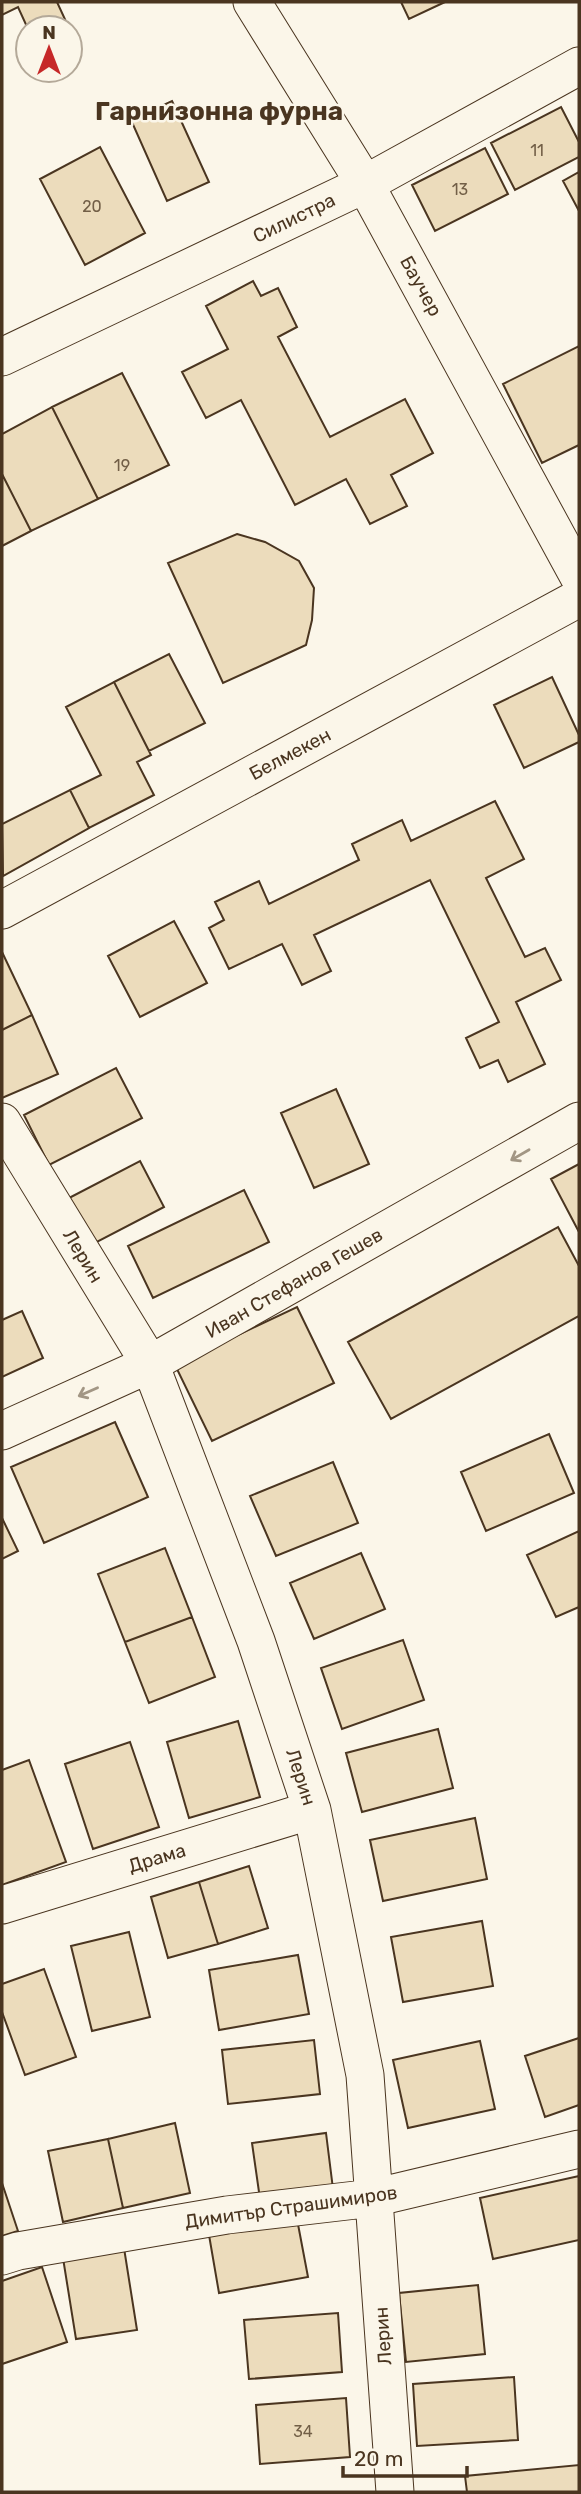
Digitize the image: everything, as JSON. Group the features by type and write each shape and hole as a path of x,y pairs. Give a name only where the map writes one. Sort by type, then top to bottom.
{"street":[{"name":"Баучер","path":"252,2 365,184 579,577"},
{"name":"Силистра","path":"2,357 365,184 579,66"},
{"name":"Белмекен","path":"2,910 579,598"},
{"name":"Иван Стефанов Гешев","path":"2,1431 150,1364 579,1121"},
{"name":"Лерин","path":"2,1122 150,1364 256,1641 312,1810 365,2076 395,2492"},
{"name":"Драма","path":"2,1905 312,1810"},
{"name":"Димитър Страшимиров","path":"2,2256 226,2215 373,2197 579,2150"}],"building":[{"path":"2,2 57,2 63,14 21,14 18,7 2,15"},
{"path":"401,2 445,2 409,19"},
{"path":"172,101 209,182 167,201 131,120"},
{"path":"561,107 579,142 579,157 515,190 491,143"},
{"path":"100,147 145,233 85,265 40,179"},
{"path":"485,148 508,194 435,231 412,185"},
{"path":"579,172 579,211 563,181"},
{"path":"253,281 261,296 278,288 297,327 278,337 330,437 405,399 433,453 391,475 407,506 370,524 346,479 295,505 241,400 206,418 182,372 228,349 206,306"},
{"path":"579,346 579,445 542,463 503,384"},
{"path":"122,373 169,465 98,499 52,407"},
{"path":"52,407 98,499 31,531 2,474 2,434"},
{"path":"2,474 31,531 2,546"},
{"path":"237,534 265,542 299,561 314,588 312,620 306,645 223,683 168,563"},
{"path":"169,654 205,723 149,751 114,682"},
{"path":"552,677 579,735 579,742 524,768 494,705"},
{"path":"114,682 151,755 137,762 154,795 89,828 70,790 101,775 66,707"},
{"path":"70,790 89,828 3,876 2,824"},
{"path":"495,801 524,859 486,878 525,957 545,948 561,980 516,1002 545,1064 508,1082 498,1060 480,1068 466,1038 499,1022 430,880 314,935 331,971 302,985 282,944 229,969 209,928 224,920 215,902 259,881 269,904 359,860 352,844 402,820 411,841"},
{"path":"174,921 207,983 140,1017 108,956"},
{"path":"2,952 32,1015 2,1030"},
{"path":"32,1015 58,1074 2,1098 2,1030"},
{"path":"116,1068 142,1118 49,1165 24,1115"},
{"path":"336,1089 369,1164 314,1188 281,1113"},
{"path":"140,1161 164,1207 93,1244 69,1198"},
{"path":"579,1164 579,1232 551,1179"},
{"path":"244,1190 269,1242 153,1298 128,1246"},
{"path":"558,1227 579,1266 579,1316 391,1419 348,1342"},
{"path":"297,1307 334,1383 212,1441 175,1365"},
{"path":"22,1311 43,1358 2,1377 2,1320"},
{"path":"115,1422 148,1497 44,1543 11,1467"},
{"path":"549,1434 574,1493 486,1531 461,1472"},
{"path":"333,1462 358,1523 276,1556 250,1496"},
{"path":"2,1518 18,1551 2,1559"},
{"path":"579,1531 579,1607 556,1617 527,1555"},
{"path":"165,1548 192,1617 125,1642 98,1574"},
{"path":"361,1553 385,1609 314,1639 290,1583"},
{"path":"192,1617 215,1677 149,1703 125,1642"},
{"path":"403,1640 424,1700 342,1729 321,1668"},
{"path":"238,1721 260,1797 189,1818 167,1742"},
{"path":"438,1729 453,1788 362,1812 346,1753"},
{"path":"130,1742 159,1827 93,1849 65,1764"},
{"path":"29,1760 66,1862 2,1885 2,1770"},
{"path":"475,1818 487,1879 383,1901 370,1840"},
{"path":"249,1866 268,1928 218,1944 199,1882"},
{"path":"199,1882 218,1944 168,1958 151,1897"},
{"path":"482,1921 493,1986 403,2002 391,1937"},
{"path":"129,1932 150,2017 92,2031 71,1946"},
{"path":"298,1955 309,2014 219,2030 209,1970"},
{"path":"44,1969 76,2057 25,2075 2,2012 2,1984"},
{"path":"579,2038 579,2105 545,2117 525,2056"},
{"path":"314,2040 320,2094 228,2104 222,2050"},
{"path":"480,2041 495,2109 408,2128 393,2060"},
{"path":"175,2123 190,2193 123,2208 108,2139"},
{"path":"326,2133 333,2189 260,2199 252,2143"},
{"path":"108,2139 123,2208 63,2222 48,2151"},
{"path":"579,2176 579,2240 493,2259 480,2198"},
{"path":"2,2183 18,2231 2,2236"},
{"path":"297,2219 308,2277 219,2293 209,2235"},
{"path":"124,2248 137,2330 76,2339 63,2258"},
{"path":"42,2267 67,2342 2,2364 2,2281"},
{"path":"478,2285 485,2354 406,2362 399,2293"},
{"path":"338,2313 342,2372 249,2379 244,2320"},
{"path":"514,2377 518,2440 417,2446 413,2384"},
{"path":"346,2398 350,2457 260,2464 256,2405"},
{"path":"579,2465 579,2492 467,2492 465,2476"}],"district":[{"name":"Гарнизонна фурна","path":"219,111"}]}
